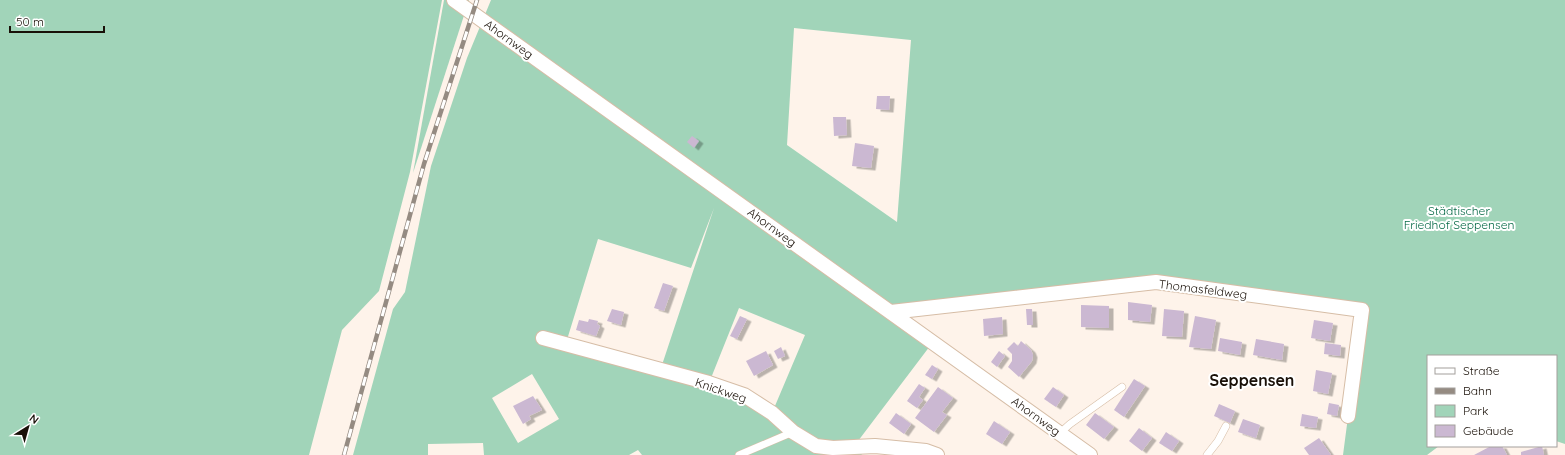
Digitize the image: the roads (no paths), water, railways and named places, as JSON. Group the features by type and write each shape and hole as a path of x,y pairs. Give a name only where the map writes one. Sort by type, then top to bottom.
{"street":[{"name":"Ahornweg","path":"454,0 1090,455"},
{"name":"Thomasfeldweg","path":"891,312 1156,282 1362,310 1348,416"},
{"name":"Knickweg","path":"543,338 709,383 744,395 772,413 793,432 816,446 833,448 874,446 926,451 937,455"}],"lane":[{"path":"1060,433 1070,424 1122,387"},
{"path":"1207,455 1218,441 1226,426"},
{"path":"739,455 793,432"}],"railway":[{"path":"344,455 424,164 477,0"}],"district":[{"name":"Seppensen","path":"1252,380"}],"park label":[{"name":"Städtischer Friedhof Seppensen","path":"1459,217"}]}
